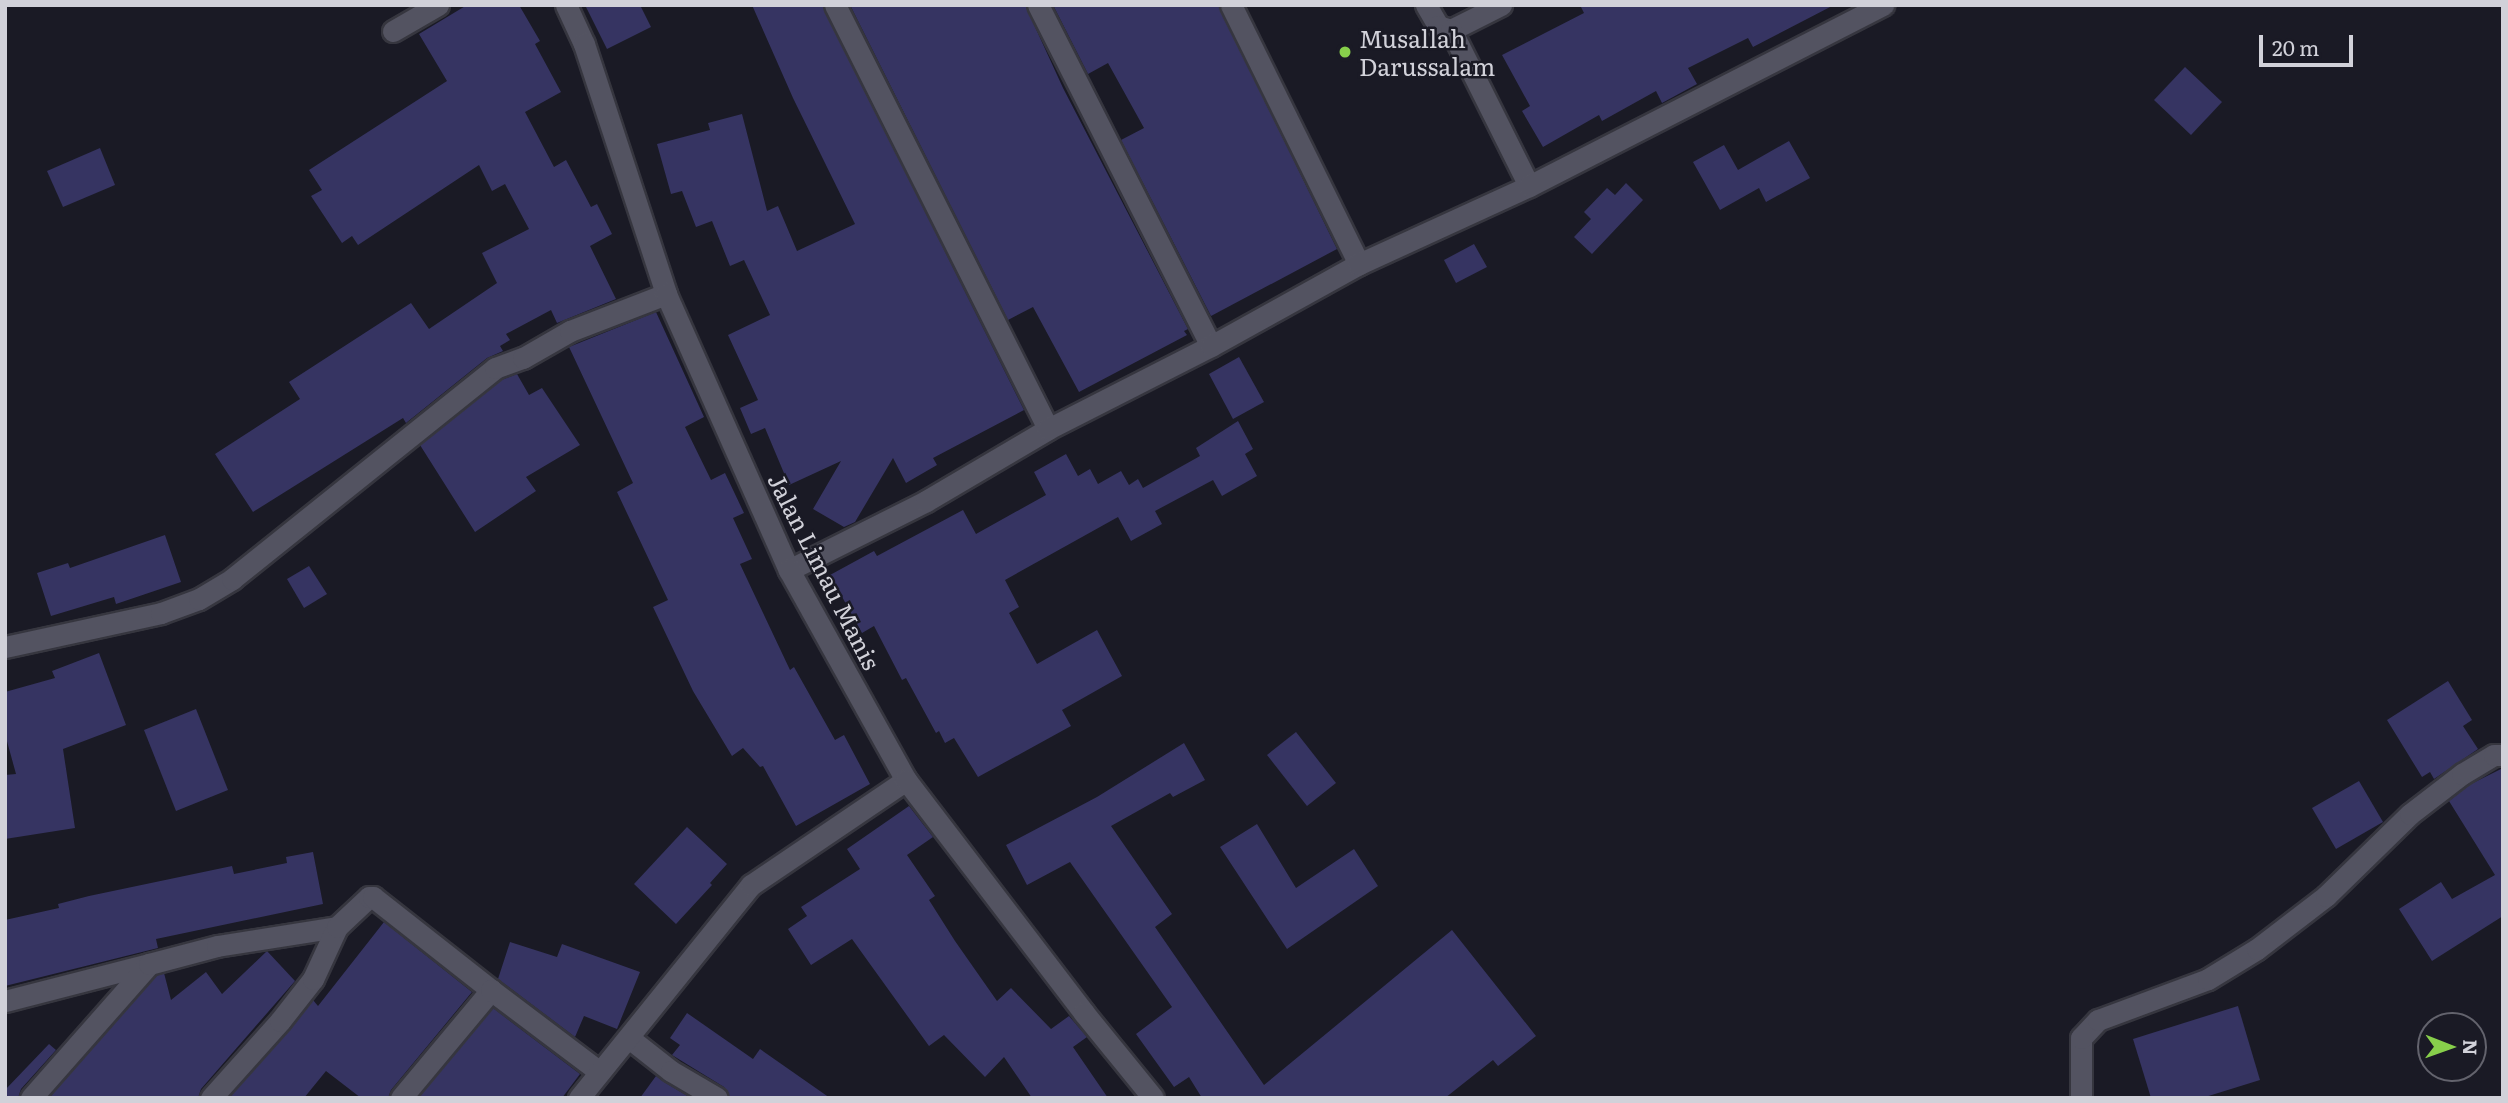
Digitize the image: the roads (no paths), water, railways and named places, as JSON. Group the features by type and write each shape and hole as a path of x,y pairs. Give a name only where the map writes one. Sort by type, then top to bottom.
{"street":[{"path":"393,31 438,5"},
{"name":"Jalan Limau Manis","path":"566,5 584,44 666,294 789,570 906,780 1075,1002 1153,1098"},
{"path":"835,5 1048,429"},
{"path":"1038,5 1211,346"},
{"path":"1231,5 1359,264"},
{"path":"1426,5 1438,26 1451,30 1502,5"},
{"path":"789,570 926,501 1048,429 1211,346 1359,264 1529,186 1883,5"},
{"path":"1451,30 1529,186"},
{"path":"5,647 161,612 199,599 232,579 495,368 523,358 570,331 666,294"},
{"path":"2081,1098 2081,1038 2098,1020 2208,979 2257,949 2326,896 2410,814 2462,774 2494,755 2503,755"},
{"path":"579,1098 751,885 906,780"},
{"path":"211,1098 281,1021 313,979 337,927 364,900 373,897 600,1072"},
{"path":"5,1001 217,946 337,927"},
{"path":"31,1098 149,964"},
{"path":"401,1098 491,990"},
{"path":"629,1038 671,1071 717,1098"}],"place":[{"name":"Musallah Darussalam","path":"1345,52"}]}
